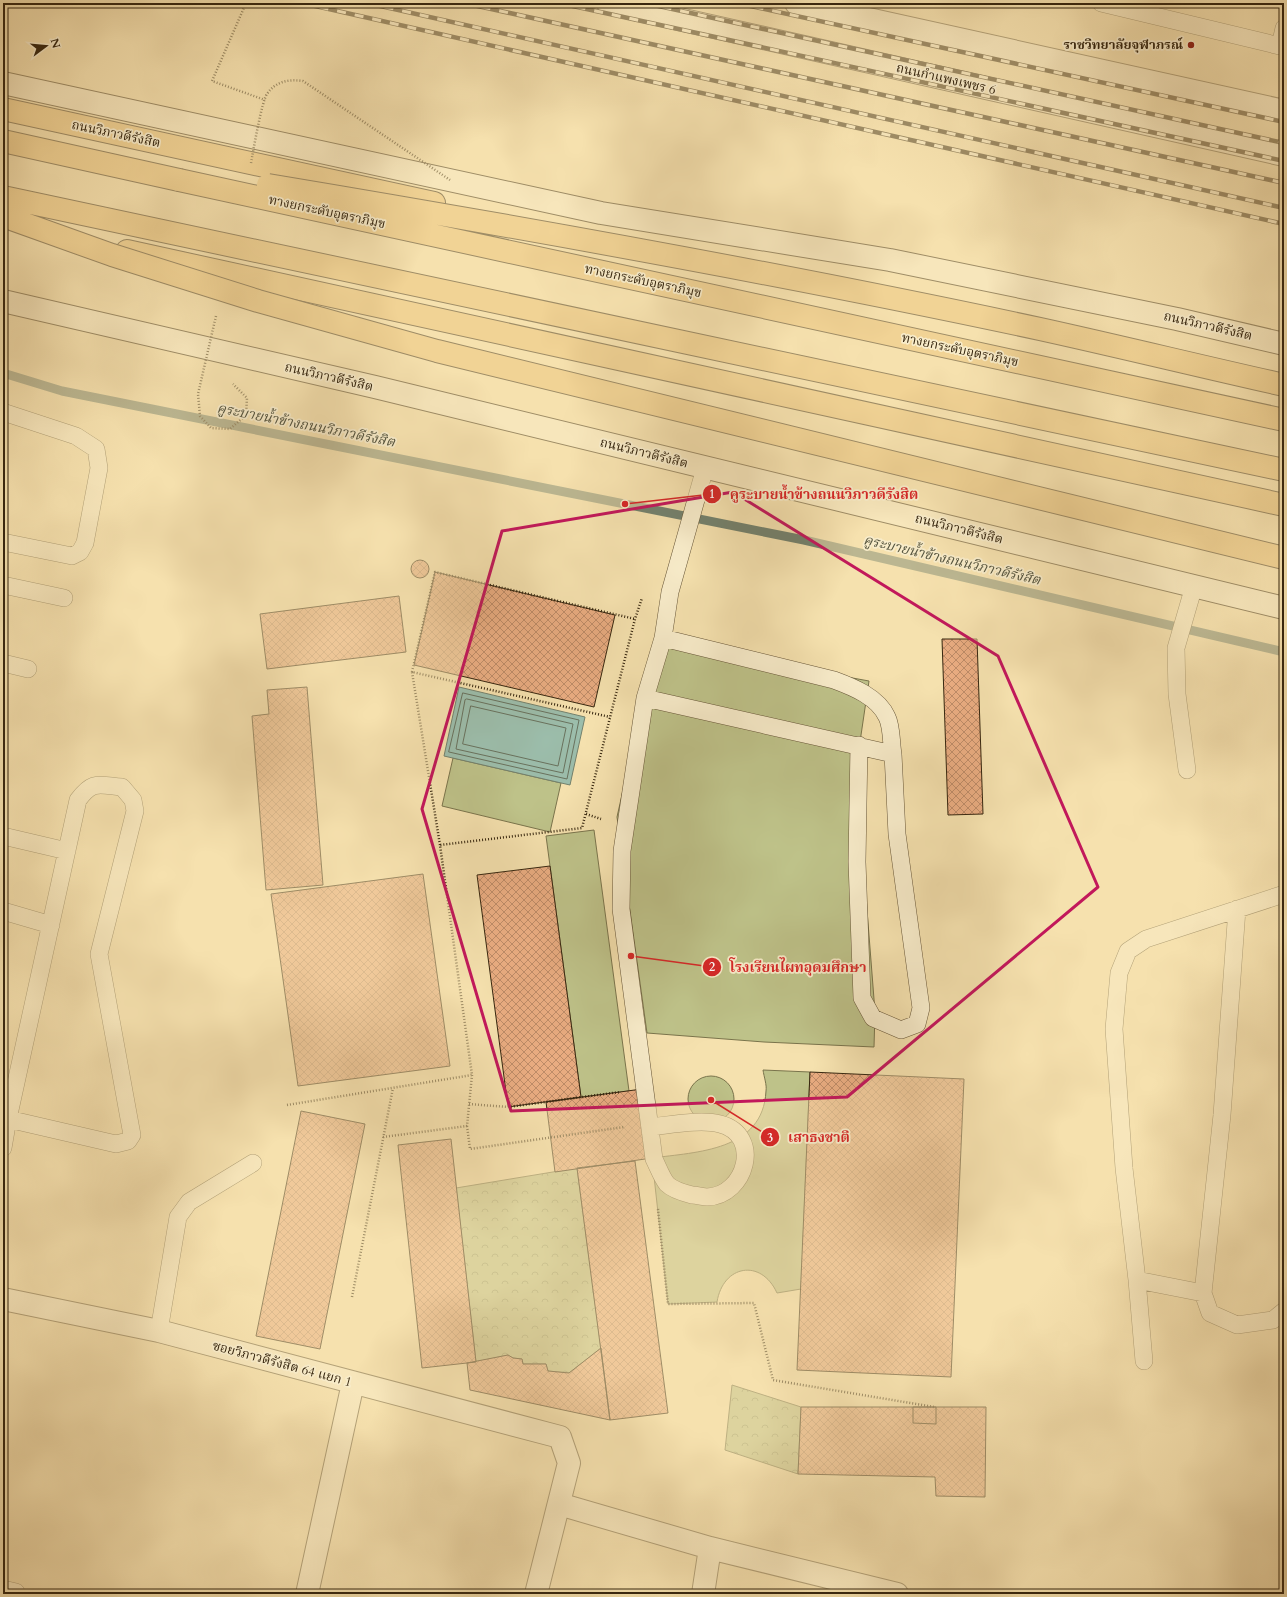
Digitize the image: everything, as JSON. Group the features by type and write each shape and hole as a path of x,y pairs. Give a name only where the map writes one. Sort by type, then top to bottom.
{"highway":[{"name":"ถนนวิภาวดีรังสิต","path":"3,109 1284,390"},
{"name":"ทางยกระดับอุตราภิมุข","path":"3,141 1284,420"},
{"path":"178,180 256,184 506,225 748,270 1040,329 1284,385"},
{"path":"3,197 1284,470"},
{"path":"3,216 112,255 258,301 430,349 1284,558"},
{"path":"3,224 1284,505"}],"main road":[{"name":"ถนนกำแพงเพชร 6","path":"608,3 1284,155"},
{"path":"796,3 1284,111"},
{"name":"ถนนวิภาวดีรังสิต","path":"3,84 601,213 890,260 1177,319 1284,344"},
{"name":"ถนนวิภาวดีรังสิต","path":"3,301 375,387 1284,608"},
{"name":"ซอยวิภาวดีรังสิต 64 แยก 1","path":"3,1299 159,1331 560,1437 569,1462 559,1504"},
{"path":"306,1594 353,1383"},
{"path":"536,1594 559,1504 710,1548 887,1593"},
{"path":"703,1594 710,1548"}],"lane":[{"path":"1101,3 1282,47 1284,28"},
{"path":"3,412 76,436 96,449 99,468 84,543 80,552 72,556 3,542"},
{"path":"650,1127 707,1123 720,1124 733,1129 744,1142 746,1160 740,1178 727,1191 708,1197 684,1193 668,1184 654,1159 621,909 622,851 645,698 663,638 670,592 705,468"},
{"path":"3,585 64,598"},
{"path":"1187,770 1177,694 1176,648 1184,616 1194,586"},
{"path":"663,638 834,680 856,688 877,702 887,717 893,754 897,834 921,1008 917,1024 901,1030 873,1018 862,998 857,862 859,745"},
{"path":"3,663 28,669"},
{"path":"645,698 859,745 893,754"},
{"path":"3,1148 6,1119 78,800 87,788 97,784 122,787 133,800 135,811 99,954 132,1135 128,1141 116,1144 6,1119"},
{"path":"3,836 67,851"},
{"path":"1144,1361 1137,1280 1124,1168 1114,1029 1119,973 1128,951 1146,939 1284,894"},
{"path":"1237,909 1222,1115 1203,1293 1210,1313 1237,1325 1273,1320 1284,1311"},
{"path":"3,912 51,925"},
{"path":"159,1331 178,1217 189,1202 253,1163"},
{"path":"1137,1280 1203,1293"}],"path":[{"path":"246,3 212,81 265,100"},
{"path":"631,1126 470,1149 467,1126 472,1075 440,845 412,672 435,572 635,619"},
{"path":"440,845 582,828 635,619 643,597"},
{"path":"412,672 610,717"},
{"path":"586,814 601,819 602,827"},
{"path":"287,1105 472,1075"},
{"path":"352,1297 393,1088"},
{"path":"469,1104 508,1107 622,1092"},
{"path":"383,1137 467,1126"},
{"path":"657,1204 668,1304 754,1303 773,1380 934,1407"}],"highlighted area":[{"path":"733,492 998,656 1098,887 847,1097 511,1111 422,809 502,531"}],"green space":[{"path":"656,642 869,681 856,769 875,1012 874,1047 764,1042 647,1033 617,817"},
{"path":"453,758 561,783 550,832 442,806"},
{"path":"594,830 629,1091 581,1097 546,836"},
{"path":"763,1070 810,1072 801,1289 777,1293 770,1282 762,1274 743,1270 734,1274 727,1280 721,1290 717,1302 668,1304 652,1158 707,1150 725,1145 740,1137 753,1126 762,1111 766,1089"},
{"path":"711,1076 724,1080 730,1086 734,1099 730,1112 724,1118 711,1122 698,1118 692,1112 688,1099 692,1086 698,1080"},
{"path":"577,1168 601,1348 569,1373 548,1371 546,1364 523,1364 522,1359 513,1358 508,1355 476,1362 456,1188"},
{"path":"732,1385 801,1407 798,1474 725,1450"}],"water":[{"path":"459,687 585,717 570,785 444,756"}],"building":[{"path":"420,560 426,563 429,569 426,575 420,578 414,575 411,569 414,563"},
{"path":"435,572 615,615 594,707 414,665"},
{"path":"399,596 406,652 267,669 260,614"},
{"path":"942,639 977,639 983,814 948,815"},
{"path":"307,687 323,885 266,890 252,716 269,714 267,690"},
{"path":"550,866 581,1097 508,1107 477,875"},
{"path":"423,874 450,1066 298,1086 271,894"},
{"path":"810,1072 964,1079 951,1377 797,1370"},
{"path":"642,1089 652,1158 555,1172 546,1102"},
{"path":"301,1111 365,1124 320,1349 256,1336"},
{"path":"451,1139 476,1362 422,1368 398,1145"},
{"path":"635,1161 668,1413 610,1420 577,1168"},
{"path":"601,1348 610,1420 470,1390 467,1363 508,1355 513,1358 522,1359 523,1364 546,1364 548,1371 569,1373"},
{"path":"801,1407 986,1407 985,1497 936,1496 935,1477 798,1474"},
{"path":"913,1407 936,1407 936,1424 913,1423"}],"waterway":[{"name":"คูระบายน้ำข้างถนนวิภาวดีรังสิต","path":"3,373 62,391 804,540 1284,652"}],"railway":[{"path":"302,3 1284,224"},
{"path":"367,3 1284,208"},
{"path":"464,3 1284,183"},
{"path":"559,3 1284,161"},
{"path":"645,3 1284,143"},
{"path":"737,3 1284,122"}],"place":[{"name":"ราชวิทยาลัยจุฬาภรณ์","path":"1191,45"},
{"name":"คูระบายน้ำข้างถนนวิภาวดีรังสิต","path":"625,504"},
{"name":"โรงเรียนไผทอุดมศึกษา","path":"631,956"},
{"name":"เสาธงชาติ","path":"711,1100"}]}
